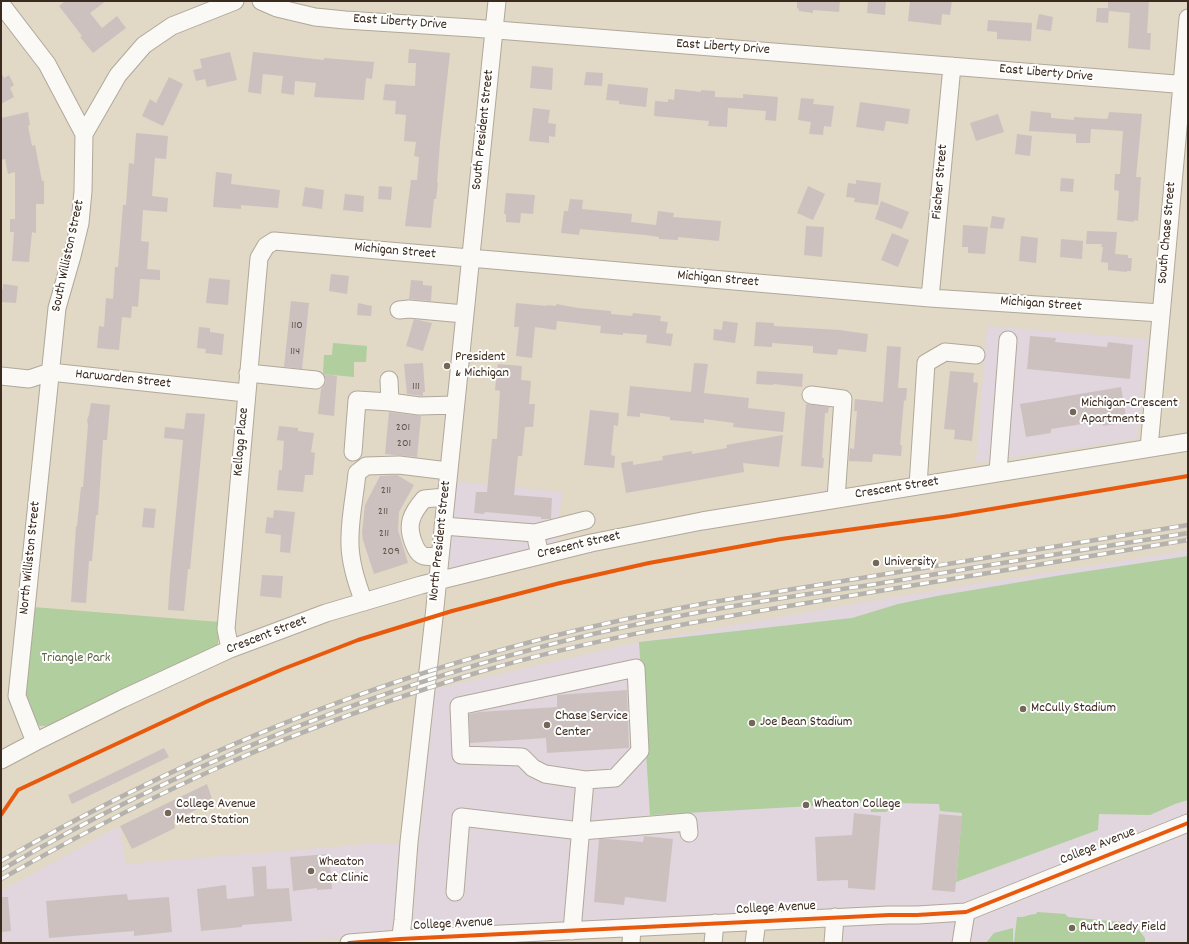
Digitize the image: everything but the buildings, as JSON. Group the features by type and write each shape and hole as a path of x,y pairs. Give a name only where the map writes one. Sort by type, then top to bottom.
{"street":[{"name":"South Williston Street","path":"50,372 57,308 80,223 83,191 84,134 118,75 144,45 172,26 235,1"},
{"name":"East Liberty Drive","path":"261,1 277,8 315,17 1184,85"},
{"name":"South President Street","path":"470,259 497,1"},
{"path":"1,4 47,64 84,134"},
{"name":"South Chase Street","path":"1149,448 1184,85 1188,18"},
{"name":"Fischer Street","path":"930,298 952,66"},
{"name":"Michigan Street","path":"274,241 930,298 1161,313"},
{"name":"Kellogg Place","path":"230,649 226,628 259,258 266,246 274,241"},
{"name":"North President Street","path":"400,941 470,259"},
{"path":"399,310 409,309 464,314"},
{"path":"998,472 1008,340"},
{"path":"918,486 926,363 945,352 976,355"},
{"name":"Harwarden Street","path":"1,376 29,379 50,372 246,393"},
{"name":"North Williston Street","path":"35,742 17,696 50,372"},
{"path":"248,373 316,380"},
{"path":"389,380 390,402"},
{"path":"811,396 843,399 836,499"},
{"path":"353,452 357,400 419,406 455,405"},
{"name":"Crescent Street","path":"1,760 122,699 230,649 326,614 437,581 540,555 646,531 1188,442"},
{"path":"364,602 354,571 350,540 353,499 357,473 366,466 398,465 448,471"},
{"path":"439,556 424,556 418,552 411,535 410,525 414,512 424,499 445,497"},
{"path":"442,526 535,533 586,520"},
{"path":"535,533 540,555"},
{"path":"636,668 640,751 615,778 585,780 544,774 533,768 522,758 460,755 459,706 636,668"},
{"path":"566,935 581,830 585,780"},
{"path":"455,892 462,817 581,830 688,822 689,833"},
{"name":"College Avenue","path":"349,943 566,935 631,935 715,923 966,912 1188,823"},
{"path":"961,943 966,912"},
{"path":"833,943 835,917"},
{"path":"754,943 756,921"},
{"path":"713,943 715,923"}],"shaded area":[{"path":"987,326 1148,339 1137,439 976,463"},
{"path":"452,481 562,492 557,543 443,574"},
{"name":"Wheaton College","path":"1188,550 1188,943 840,943 842,921 409,942 435,689 639,642 876,600"},
{"path":"120,826 126,864 381,843 402,845 393,934 272,943 1,943 1,891"}],"green space":[{"path":"333,343 367,346 366,362 354,362 354,377 323,374 324,355 332,355"},
{"name":"McCully Stadium","path":"1188,556 1188,800 1150,815 1099,814 1098,830 956,882 962,813 940,811 939,804 897,803 886,812 871,812 871,807 867,803 650,815 639,642 852,618 898,604 937,596"},
{"name":"Triangle Park","path":"33,607 219,622 218,644 214,649 116,692 52,724 40,726 35,722 28,708 25,693"},
{"name":"Ruth Leedy Field","path":"1037,912 1065,914 1068,917 1121,922 1120,927 1138,929 1145,938 1145,943 1014,943 1017,917 1036,914"},
{"path":"1013,928 1013,943 986,943 994,933"}],"railway":[{"path":"1,861 62,827 124,796 186,766 250,738 379,688 445,666 512,647 561,634 658,612 707,603 1188,525"},
{"path":"1,870 67,833 135,798 203,766 273,736 343,709 415,684 487,662 596,633 704,611 1188,533"},
{"path":"1,879 111,819 224,765 348,715 476,673 565,649 700,621 1188,540"}],"cycle path":[{"path":"1,815 18,790 208,701 283,669 358,640 452,611 560,583 649,563 781,539 950,516 1188,476"},
{"path":"349,943 400,939 966,912 1188,823"}],"place":[{"name":"President & Michigan","path":"447,366"},
{"name":"Michigan-Crescent Apartments","path":"1073,412"},
{"name":"University","path":"876,563"},
{"name":"McCully Stadium","path":"1023,709"},
{"name":"Joe Bean Stadium","path":"752,723"},
{"name":"Chase Service Center","path":"547,725"},
{"name":"Wheaton College","path":"806,805"},
{"name":"College Avenue Metra Station","path":"168,813"},
{"name":"Wheaton Cat Clinic","path":"311,871"},
{"name":"Ruth Leedy Field","path":"1072,928"}]}
